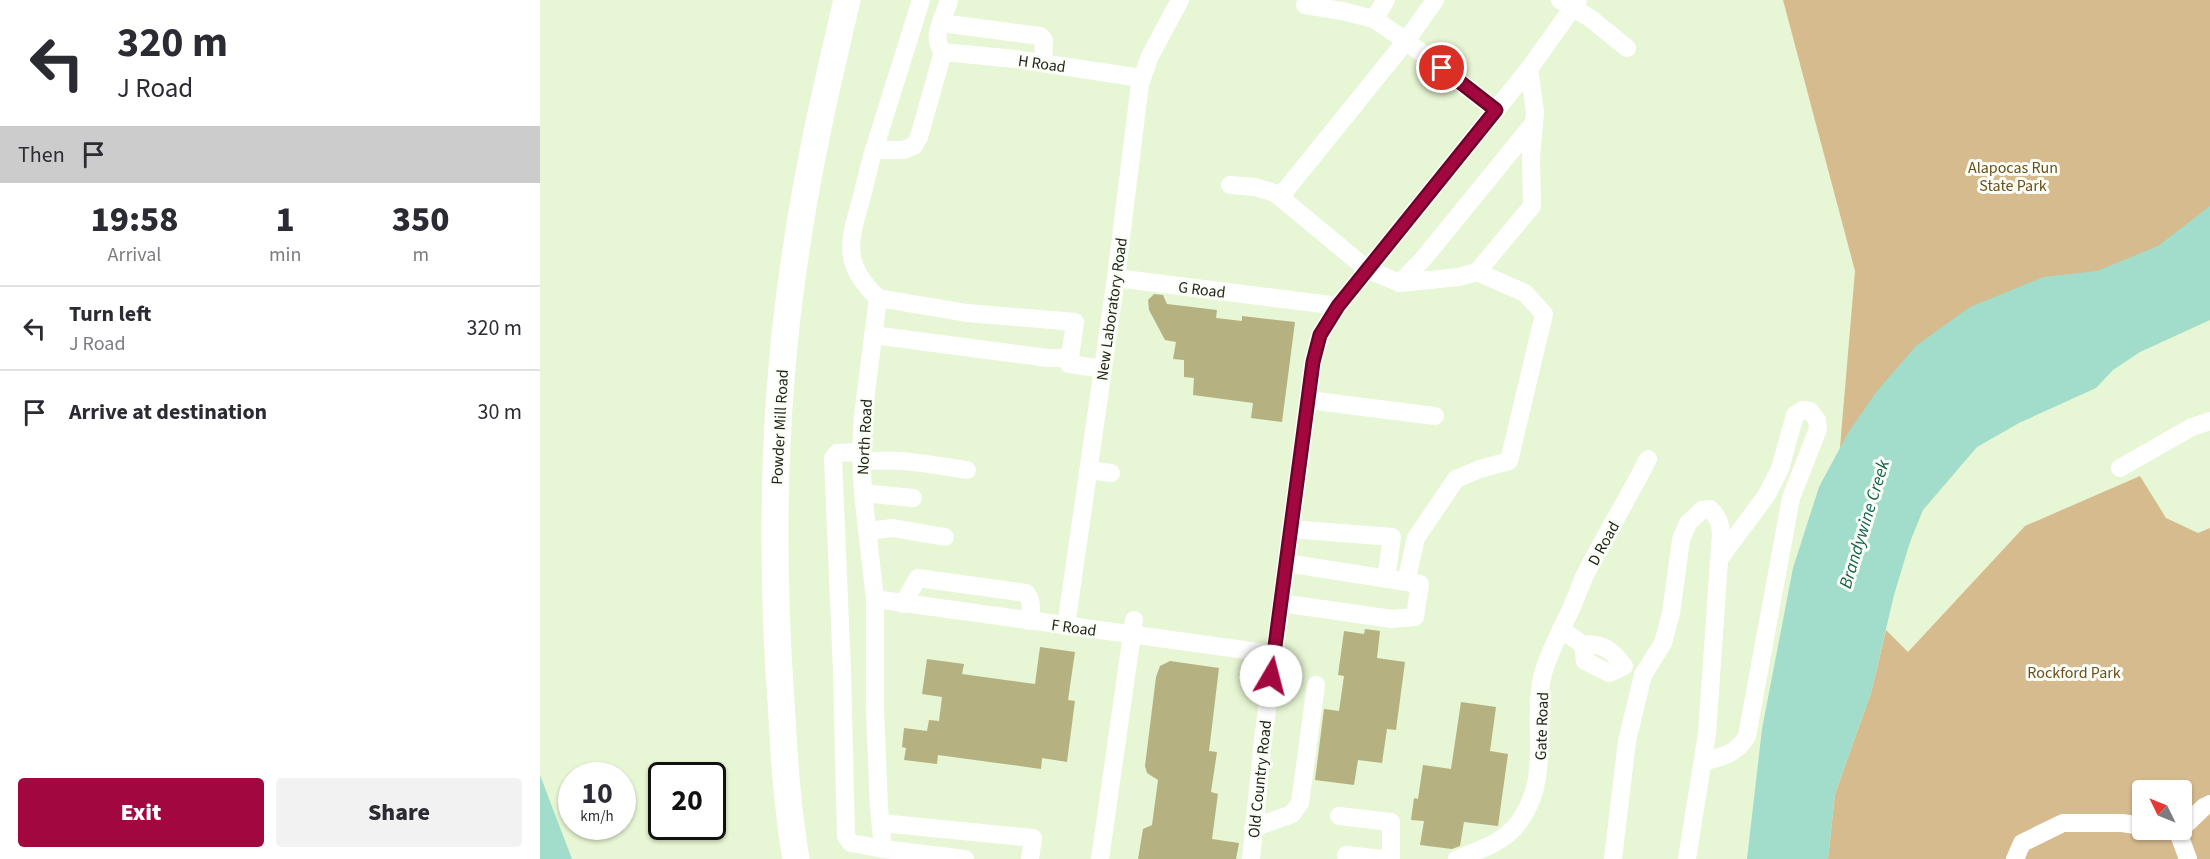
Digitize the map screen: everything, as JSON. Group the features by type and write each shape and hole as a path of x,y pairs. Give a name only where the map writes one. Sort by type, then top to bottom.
{"highway":[{"name":"Powder Mill Road","path":"792,852 774,580 776,475 783,354 796,247 806,190 847,0"},
{"path":"792,852 809,859"}],"street":[{"path":"921,0 854,222 850,244 859,275 878,298 967,313 1076,322 1069,364 1103,369"},
{"path":"874,150 903,150 914,146 919,137 943,52 937,38 949,0"},
{"name":"New Laboratory Road","path":"1066,626 1116,278 1141,78 1180,0"},
{"path":"1374,19 1386,0"},
{"path":"1280,197 1436,0"},
{"path":"1571,2 1627,48"},
{"name":"Old Country Road","path":"1251,859 1274,654 1314,352 1320,335 1338,306 1529,69 1571,2"},
{"path":"1305,6 1342,10 1374,19 1406,40 1496,110"},
{"path":"941,22 1040,36 1044,40 1043,63"},
{"name":"H Road","path":"943,52 1043,63 1141,78"},
{"path":"1230,185 1275,193 1368,270 1400,283 1459,277 1477,272 1532,206 1531,157 1534,112 1529,69"},
{"path":"1400,283 1424,258 1534,123"},
{"path":"1406,582 1416,538 1456,479 1509,461 1544,314 1525,293 1477,272"},
{"name":"G Road","path":"1116,278 1338,306"},
{"name":"North Road","path":"878,298 863,416 862,457 863,493 875,599 875,710 883,849"},
{"path":"1288,300 1298,304 1314,318 1320,335"},
{"path":"873,335 1048,358 1070,358"},
{"path":"1308,400 1435,416"},
{"path":"1703,762 1741,747 1747,736 1791,498 1818,429 1817,420 1810,411 1803,410 1795,414 1776,478 1766,496 1719,558"},
{"path":"2120,468 2192,427 2210,421"},
{"path":"965,859 851,843 846,836 833,458 837,453 967,470"},
{"name":"D Road","path":"1561,629 1585,575 1648,459"},
{"path":"1088,470 1111,473"},
{"path":"863,493 913,498"},
{"path":"1613,859 1627,741 1643,675 1663,643 1671,613 1681,540 1688,523 1702,510 1710,509 1720,522 1719,558 1707,734 1687,859"},
{"path":"867,531 893,528 945,537"},
{"path":"1291,529 1392,537 1386,579"},
{"path":"1281,603 1392,619 1415,617 1420,584 1286,563"},
{"path":"903,604 918,578 945,580 1026,593 1031,605 1029,621"},
{"name":"F Road","path":"875,599 1066,626 1133,628 1274,654"},
{"path":"1100,859 1133,628"},
{"path":"1561,629 1583,645 1584,661 1609,673 1624,666 1643,675"},
{"name":"Gate Road","path":"1457,859 1504,838 1519,822 1527,808 1538,778 1540,763 1539,710 1544,669 1561,629"},
{"path":"1253,828 1292,814 1300,803 1316,685"},
{"path":"2192,817 2210,804"},
{"path":"1339,816 1391,822 1391,859"},
{"path":"881,823 1032,838 1030,859"},
{"path":"2015,859 2022,843 2063,823 2132,824"},
{"path":"2180,840 2188,859"},
{"path":"1346,855 1383,859"}],"green space":[{"name":"Alapocas Run State Park","path":"1783,0 2210,0 2210,286 1864,453 1840,447 1855,271"},
{"name":"Rockford Park","path":"2140,476 2166,518 2198,533 2210,528 2210,859 1828,859 1835,794 1871,693 1886,630 1908,652 2025,526"}],"water":[{"name":"Brandywine Creek","path":"2210,206 2210,320 2140,352 2113,370 2096,388 2019,423 1977,447 1923,510 1910,542 1894,595 1871,693 1835,794 1828,859 1747,859 1762,729 1793,568 1819,487 1848,433 1877,391 1916,346 1970,307 2044,277 2097,271 2158,246"},
{"path":"540,775 558,822 558,840 565,840 572,859 540,859"}],"building":[{"path":"1154,294 1163,295 1167,304 1217,310 1216,318 1242,321 1242,316 1295,322 1282,422 1251,418 1253,403 1193,395 1194,378 1184,377 1184,360 1173,359 1176,342 1165,340 1149,310 1148,300"},
{"path":"1365,629 1380,631 1377,658 1405,662 1396,730 1387,729 1382,763 1358,760 1354,785 1315,780 1324,709 1339,711 1344,676 1338,675 1344,631 1364,634"},
{"path":"1040,647 1075,652 1068,700 1075,701 1067,762 1042,758 1041,769 938,755 937,764 904,760 906,748 902,747 904,728 927,731 929,720 939,721 942,697 922,694 927,659 964,664 962,674 1035,684"},
{"path":"1170,661 1219,668 1209,751 1217,752 1211,792 1218,794 1212,839 1239,843 1236,859 1138,859 1143,829 1152,825 1158,780 1147,773 1145,766 1156,677 1160,666"},
{"path":"1461,702 1496,707 1490,751 1508,754 1498,826 1464,822 1460,846 1452,849 1420,845 1424,821 1411,820 1414,798 1418,799 1423,765 1451,769"}],"route":[{"path":"1271,676 1314,352 1320,335 1338,306 1496,110 1442,68"}]}
